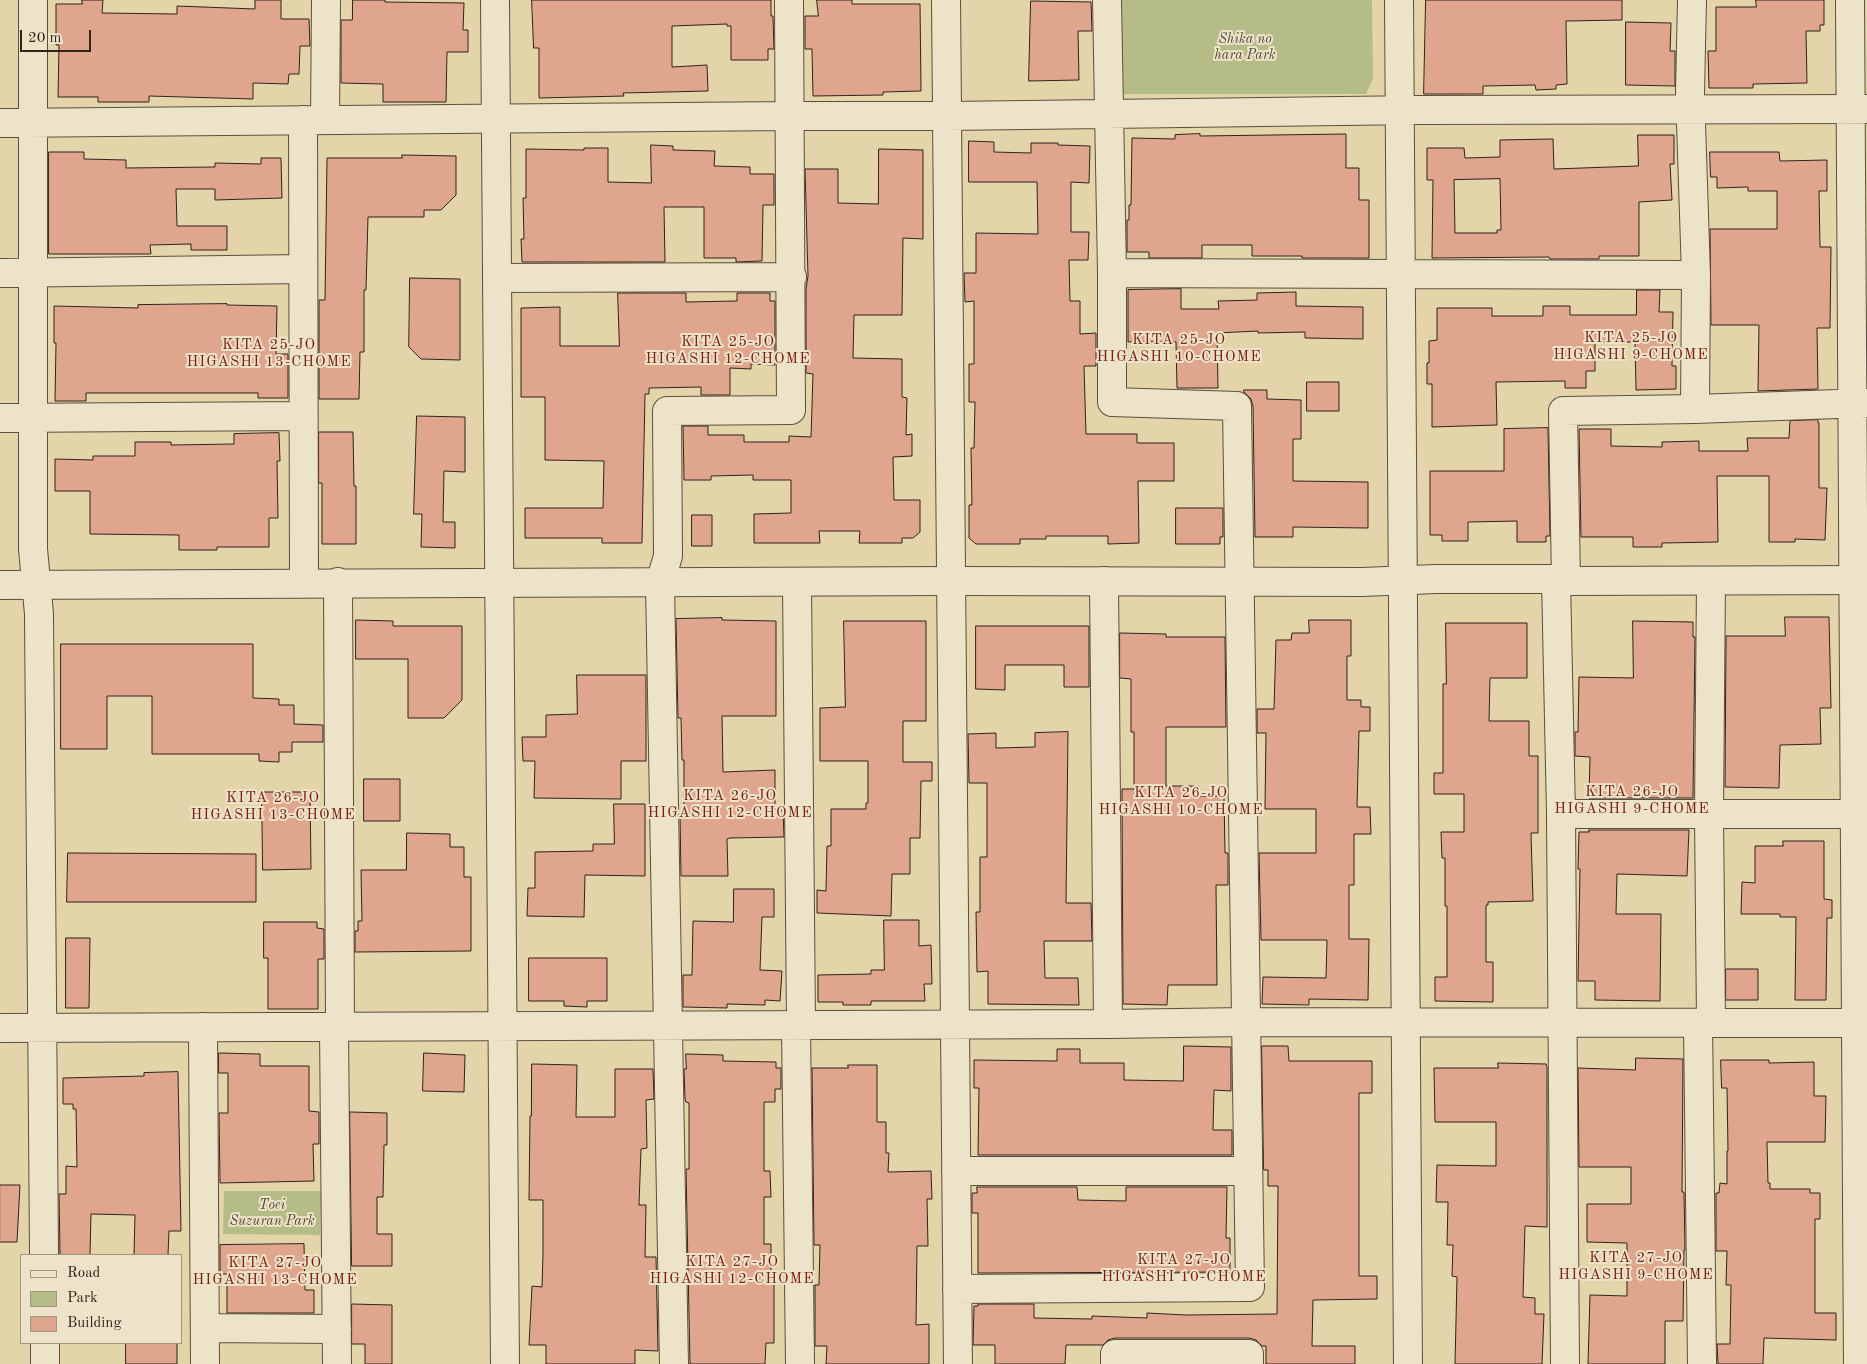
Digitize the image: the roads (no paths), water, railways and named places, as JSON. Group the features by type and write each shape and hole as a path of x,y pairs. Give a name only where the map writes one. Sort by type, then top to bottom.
{"street":[{"path":"33,0 33,549 38,585 40,634 44,1254"},
{"path":"304,583 303,269 314,120 326,0"},
{"path":"495,0 505,1364"},
{"path":"674,1364 660,583 668,556 667,411 791,410 792,277 789,0"},
{"path":"946,0 958,1364"},
{"path":"956,1289 1250,1287 1237,406 1112,402 1112,273 1107,0"},
{"path":"1399,0 1408,1364"},
{"path":"1692,0 1691,110 1696,275 1695,410"},
{"path":"1850,0 1859,109 1862,814 1858,1364"},
{"path":"0,123 1859,109"},
{"path":"0,273 303,269"},
{"path":"1112,273 1696,275"},
{"path":"498,278 792,277"},
{"path":"1566,1364 1561,814 1556,608 1561,580 1563,411 1695,410 1860,403"},
{"path":"0,418 303,416"},
{"path":"0,585 338,582 1402,581 1436,579 1861,581"},
{"path":"1104,580 1108,1024"},
{"path":"1702,1364 1704,1022 1709,813 1711,581"},
{"path":"337,1364 338,582"},
{"path":"797,582 800,1364"},
{"path":"1561,814 1862,814"},
{"path":"0,1028 1245,1022 1861,1022"},
{"path":"203,1027 205,1364"},
{"path":"956,1171 1248,1171"},
{"path":"205,1328 336,1329"},
{"path":"45,1344 45,1364"},
{"path":"1114,1364 1114,1354 1249,1354 1249,1364"}],"district":[{"name":"KITA 25-JO HIGASHI 9-CHOME","path":"1631,346"},
{"name":"KITA 25-JO HIGASHI 10-CHOME","path":"1179,348"},
{"name":"KITA 25-JO HIGASHI 12-CHOME","path":"728,350"},
{"name":"KITA 25-JO HIGASHI 13-CHOME","path":"269,354"},
{"name":"KITA 26-JO HIGASHI 9-CHOME","path":"1632,800"},
{"name":"KITA 26-JO HIGASHI 10-CHOME","path":"1181,802"},
{"name":"KITA 26-JO HIGASHI 12-CHOME","path":"730,804"},
{"name":"KITA 26-JO HIGASHI 13-CHOME","path":"273,806"},
{"name":"KITA 27-JO HIGASHI 9-CHOME","path":"1636,1266"},
{"name":"KITA 27-JO HIGASHI 10-CHOME","path":"1184,1268"},
{"name":"KITA 27-JO HIGASHI 12-CHOME","path":"732,1270"},
{"name":"KITA 27-JO HIGASHI 13-CHOME","path":"275,1272"}],"park label":[{"name":"Shika no hara Park","path":"1245,48"},
{"name":"Toei Suzuran Park","path":"272,1214"}]}
